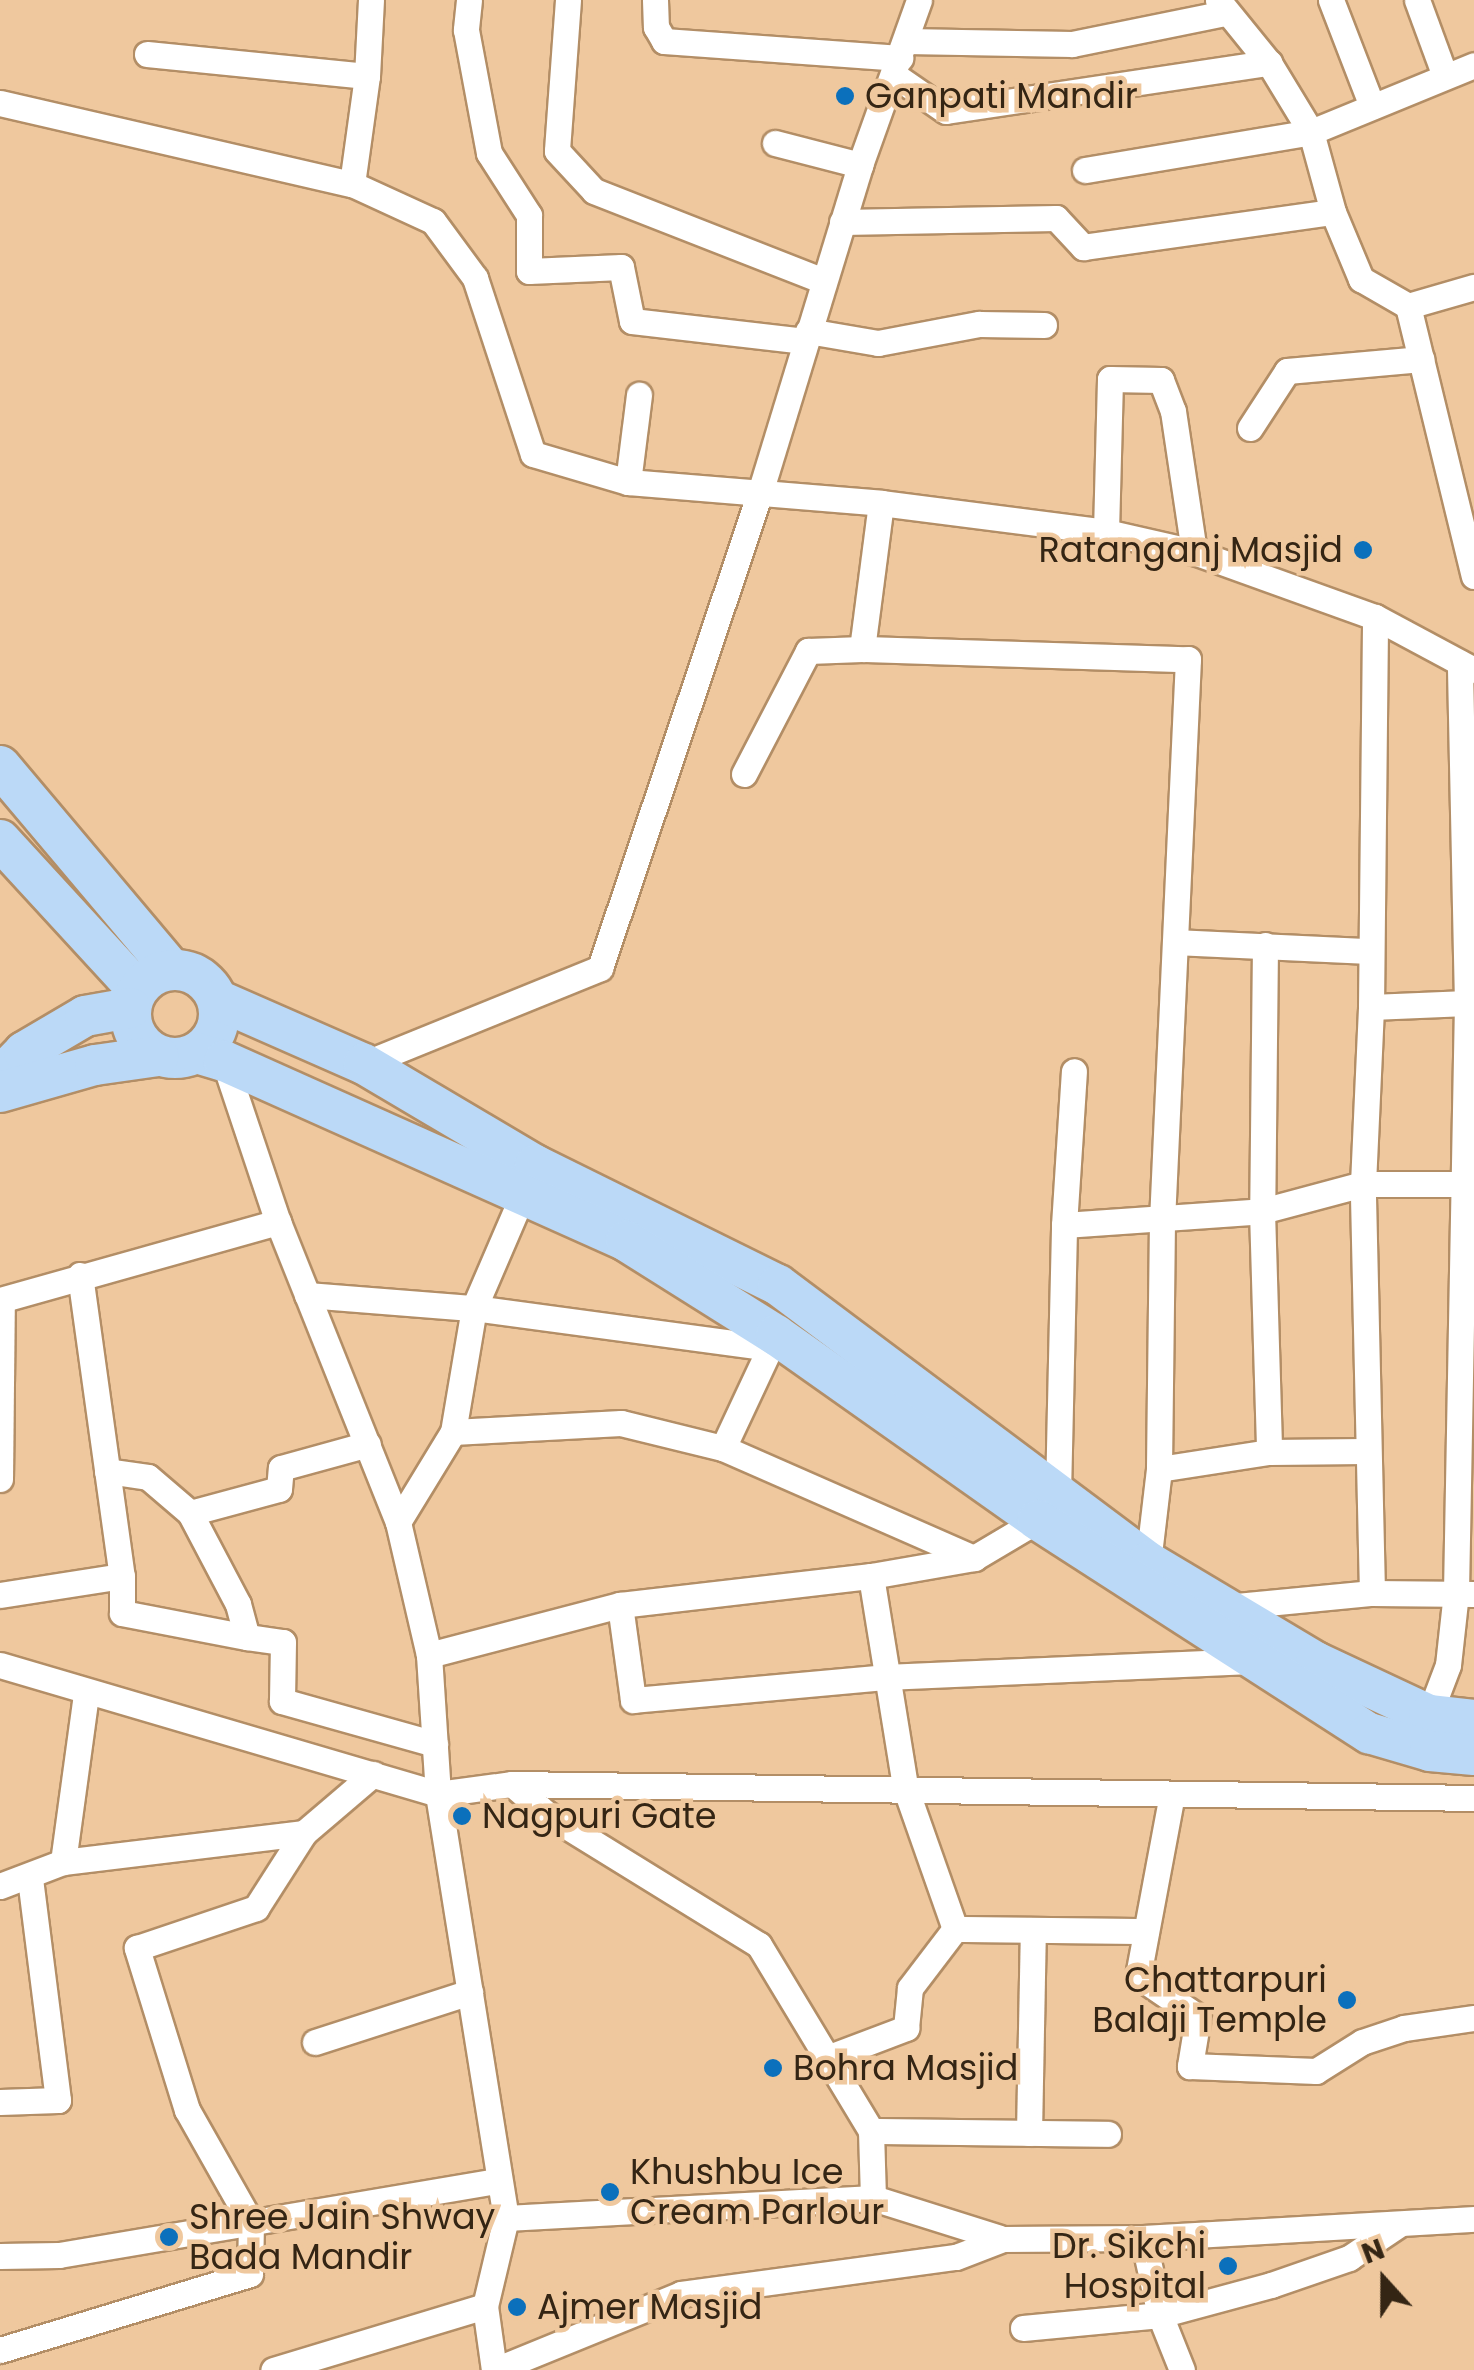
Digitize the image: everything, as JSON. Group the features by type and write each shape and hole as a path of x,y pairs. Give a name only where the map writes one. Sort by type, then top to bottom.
{"main road":[{"path":"0,766 146,989 136,1036 529,1180 778,1286 1048,1507 1257,1661 1369,1733 1430,1751 1474,1755"},
{"path":"0,840 146,989"},
{"path":"0,1077 24,1052 85,1016 191,972 208,983 218,1000 219,1020 212,1040 193,1057 96,1065 0,1092"},
{"path":"218,1000 364,1064 529,1180 774,1342 1316,1662 1429,1715 1474,1720"}],"street":[{"path":"352,184 366,76 370,0"},
{"path":"469,0 466,30 489,153 529,215 529,272 621,267 632,320 878,343 978,324 1044,325"},
{"path":"568,0 557,151 594,191 824,281"},
{"path":"655,0 656,27 664,40 900,58 1072,44 1222,7 1269,63 1311,132 1333,212 1362,280 1408,306 1473,292"},
{"path":"364,1064 600,968 759,496 860,165 920,0"},
{"path":"1331,0 1372,106"},
{"path":"1417,0 1445,76"},
{"path":"147,54 366,76"},
{"path":"900,58 946,111 1269,63"},
{"path":"1085,170 1311,132 1474,65"},
{"path":"0,102 352,184 433,220 475,278 533,454 628,482 759,496 881,503 1106,532 1194,552 1375,617 1467,666 1471,1001 1465,1593 1448,1665 1429,1715"},
{"path":"775,143 860,165"},
{"path":"842,222 1056,218 1083,247 1333,212"},
{"path":"1408,306 1474,576"},
{"path":"1250,428 1287,372 1421,359"},
{"path":"1106,532 1110,379 1161,380 1173,411 1194,552"},
{"path":"628,482 639,395"},
{"path":"862,648 881,503"},
{"path":"1372,1593 1365,1450 1363,1184 1371,1008 1368,951 1375,617"},
{"path":"744,774 808,651 862,648 1188,659 1162,1222 1158,1469 1148,1562"},
{"path":"1176,942 1368,951"},
{"path":"1264,945 1262,1211 1269,1452"},
{"path":"1371,1008 1471,1001"},
{"path":"193,1057 278,1222 368,1444 398,1522 429,1655 438,1794 506,2218 485,2306 495,2370 681,2294 956,2257 1003,2239"},
{"path":"429,1655 620,1606 871,1576 974,1558 1048,1507 1074,1071"},
{"path":"398,1522 453,1432 474,1308 529,1180"},
{"path":"1064,1226 1162,1222 1262,1211 1363,1184 1467,1198"},
{"path":"0,1479 1,1300 278,1222"},
{"path":"80,1275 122,1576 122,1614 282,1642 282,1701 435,1744"},
{"path":"308,1295 474,1308 774,1342 723,1448"},
{"path":"453,1432 621,1423 723,1448 974,1558"},
{"path":"190,1513 280,1489 281,1468 368,1444"},
{"path":"1158,1469 1269,1452 1365,1450"},
{"path":"108,1471 148,1477 190,1513 238,1604 247,1637"},
{"path":"0,1595 122,1576"},
{"path":"871,1576 905,1788 955,1929"},
{"path":"1226,1606 1372,1593 1465,1593"},
{"path":"620,1606 632,1700 886,1676 1257,1661"},
{"path":"0,1665 438,1794 512,1784 1474,1798"},
{"path":"63,1862 86,1693"},
{"path":"0,2350 250,2274 252,2222 187,2110 137,1948 256,1908 304,1833 373,1774"},
{"path":"512,1784 547,1814 759,1945 871,2131 873,2198"},
{"path":"1172,1794 1138,1976 1198,2017 1190,2066 1316,2071 1376,2037 1404,2028 1474,2018"},
{"path":"0,1886 30,1878 63,1862 304,1833"},
{"path":"0,2102 58,2100 30,1878"},
{"path":"827,2058 906,2028 910,1988 955,1929"},
{"path":"955,1929 1146,1932"},
{"path":"1029,2133 1033,1930"},
{"path":"315,2042 470,1992"},
{"path":"871,2131 1108,2134"},
{"path":"0,2256 59,2255 498,2181"},
{"path":"506,2218 873,2198 1003,2239 1143,2238 1474,2219"},
{"path":"1023,2328 1160,2314 1271,2285 1349,2258 1400,2224"},
{"path":"1143,2238 1160,2314 1182,2370"},
{"path":"273,2370 485,2306"}],"place":[{"name":"Ganpati Mandir","path":"845,96"},
{"name":"Ratanganj Masjid","path":"1363,550"},
{"name":"Nagpuri Gate","path":"462,1816"},
{"name":"Chattarpuri Balaji Temple","path":"1347,2000"},
{"name":"Bohra Masjid","path":"773,2068"},
{"name":"Khushbu Ice Cream Parlour","path":"610,2192"},
{"name":"Shree Jain Shway Bada Mandir","path":"169,2237"},
{"name":"Dr. Sikchi Hospital","path":"1228,2266"},
{"name":"Ajmer Masjid","path":"517,2307"}]}
